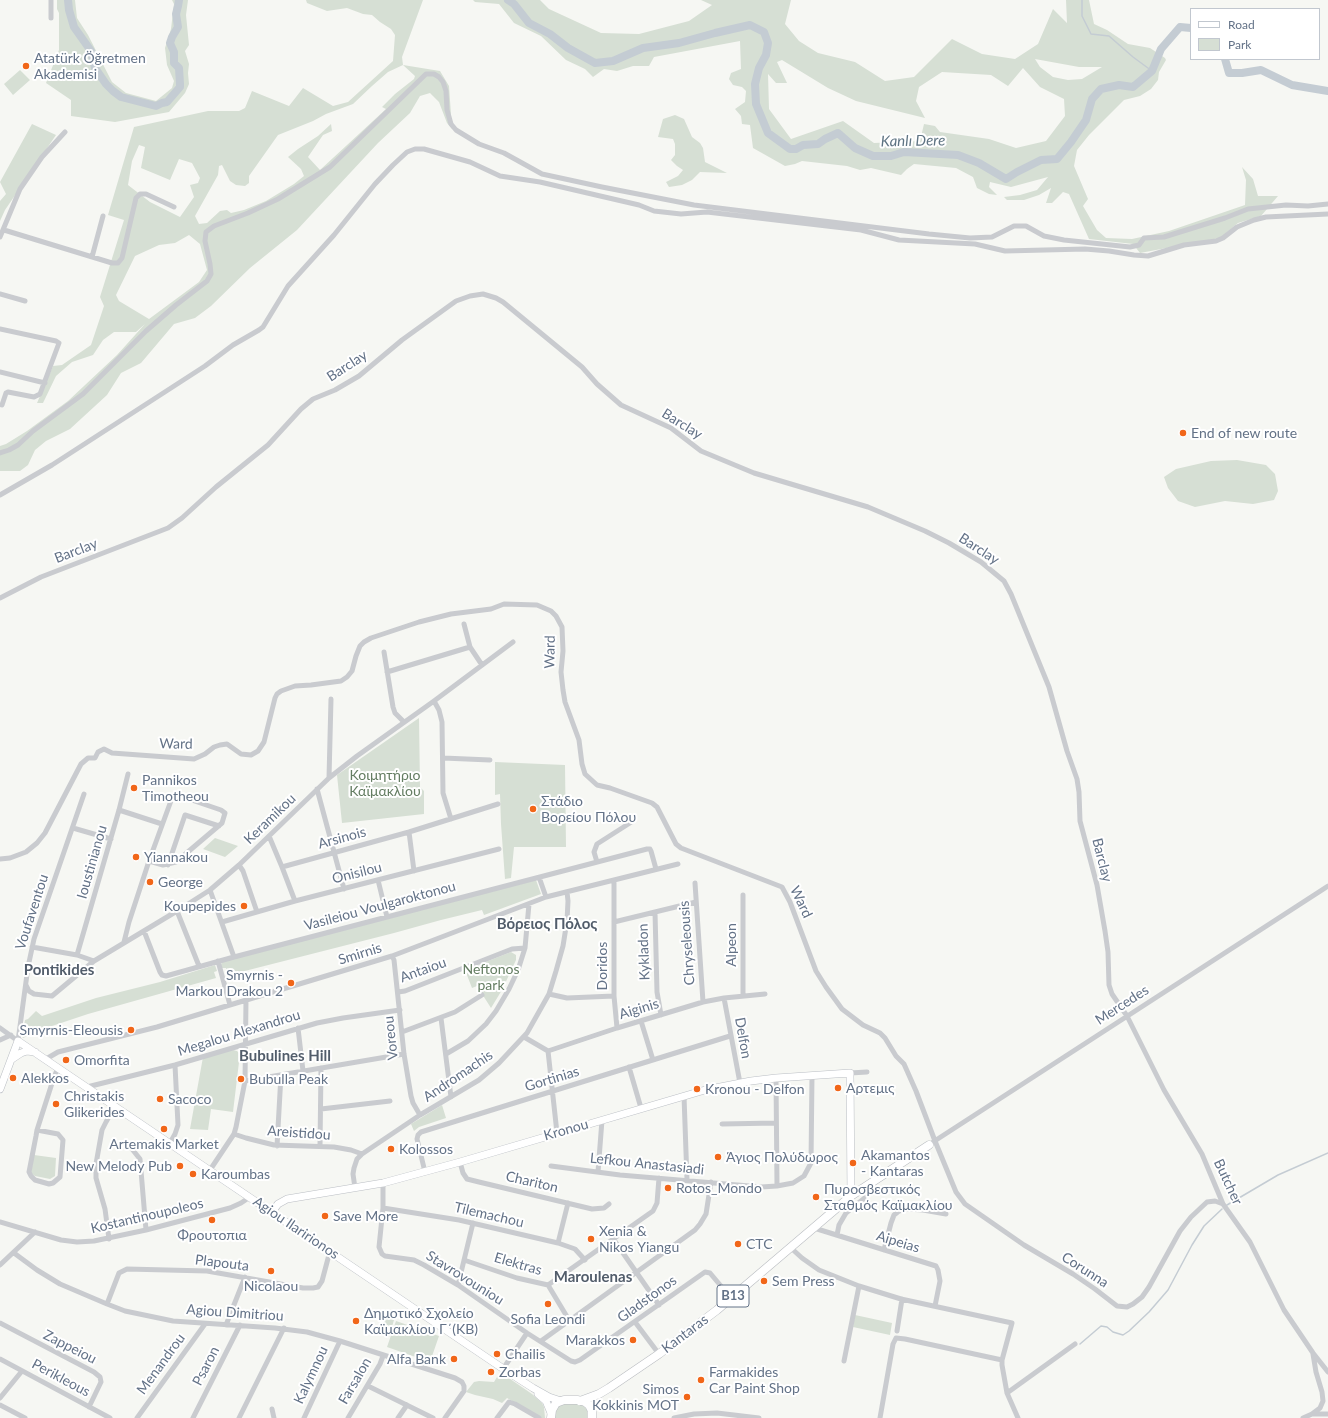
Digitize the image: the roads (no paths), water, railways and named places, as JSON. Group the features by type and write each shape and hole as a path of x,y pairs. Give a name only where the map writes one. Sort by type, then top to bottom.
{"main road":[{"name":"Kantaras","path":"580,1401 599,1394 659,1354 731,1298 851,1196 932,1143"},
{"name":"Kantaras","path":"592,1416 597,1400 609,1388"},
{"name":"B13","path":"561,1401 580,1401 587,1403 592,1416"},
{"path":"551,1416 554,1404 561,1401"}],"street":[{"path":"51,0 51,18"},
{"path":"0,453 9,450 18,444 83,394 152,326 207,281 211,274 205,241 206,232 214,226 248,213 278,199 330,167 426,74 434,74 443,82 446,91 447,110 451,124 456,130 479,144 504,153 542,174 694,205 970,238 992,237 1014,226 1026,226 1044,236 1130,247 1140,246 1144,238 1164,237 1226,218 1248,209 1286,205 1308,206 1328,204"},
{"path":"0,237 20,189 42,157 65,132"},
{"path":"0,495 52,465 205,366 233,345 260,330 288,286 334,235 375,184 393,164 407,152 415,149 424,149 470,162 500,176 540,182 639,205 654,210 681,214 707,212 861,230 899,240 970,244 1005,250 1109,250 1148,256 1184,245 1216,241 1223,238 1237,227 1266,217 1328,214"},
{"path":"4,230 112,263 118,263 122,258 136,198 140,194 146,194 174,207"},
{"path":"92,257 103,216"},
{"path":"0,294 25,301"},
{"name":"Barclay","path":"0,598 41,577 168,528 182,518 216,487 268,445 313,399 335,390 359,376 402,340 456,301 470,296 483,294 496,298 503,302 582,367 597,384 621,404 671,428 702,451 754,472 868,507 925,530 981,562 1004,581 1011,594 1049,687 1066,751 1077,779 1080,821 1096,885 1105,931 1108,952 1109,984 1112,994 1127,1016"},
{"path":"0,329 59,344 40,394 37,396 8,392 6,393 2,405"},
{"path":"0,372 45,383"},
{"name":"Ward","path":"0,859 10,858 26,852 37,843 45,833 81,764 88,758 95,758 98,752 104,749 112,753 194,759 205,754 214,747 227,744 241,754 251,755 258,751 264,742 275,698 281,690 295,686 341,681 352,671 360,646 371,638 419,622 451,614 490,609 504,604 537,605 551,611 556,616 562,627 563,651 561,672 563,690 578,740 585,774 597,785 652,803 657,807 676,844 681,848 782,887 790,902 816,970 842,1008 863,1025 880,1033 885,1038 896,1056 904,1064 928,1122 932,1143"},
{"path":"464,624 470,647 482,665"},
{"name":"Keramikou","path":"24,1001 36,994 52,996 94,961 178,911 210,890 239,865 329,778 356,756 434,701 513,642"},
{"path":"387,672 470,647"},
{"path":"384,652 394,710 404,722"},
{"path":"329,778 331,698"},
{"path":"434,701 438,707 441,718 443,793 451,819"},
{"path":"443,758 490,760"},
{"name":"Ioustinianou","path":"77,955 111,839 128,774"},
{"path":"318,789 344,889"},
{"name":"Voufaventou","path":"18,1041 32,947 84,794"},
{"path":"124,942 128,922 149,861 162,824 172,798 175,795 223,811 225,813 222,823 179,861 168,865 160,865 149,861"},
{"name":"Arsinois","path":"282,867 409,832 498,804"},
{"path":"119,810 162,824"},
{"path":"168,865 185,816 219,826"},
{"path":"597,862 594,852 597,844 633,821"},
{"path":"73,828 111,839"},
{"path":"409,832 414,871"},
{"path":"269,836 295,902"},
{"name":"Onisilou","path":"222,922 499,849"},
{"name":"Vasileiou Voulgaroktonou","path":"144,931 162,975 168,976 234,956 650,849 656,869"},
{"name":"Smirnis","path":"46,1059 58,1052 157,1027 392,956 546,897 678,864"},
{"path":"239,865 243,871 257,912"},
{"path":"539,877 546,897"},
{"path":"378,880 387,917"},
{"name":"Doridos","path":"614,880 614,996 617,1028"},
{"name":"Chryseleousis","path":"695,883 704,1002"},
{"name":"Mercedes","path":"932,1143 1328,886"},
{"path":"210,890 234,956"},
{"name":"Andromachis","path":"362,1154 420,1115 479,1080 503,1059 524,1037 550,994 563,946 567,921 567,892"},
{"name":"Alpeon","path":"743,895 743,995"},
{"path":"614,922 696,902"},
{"path":"446,1054 468,1041 486,1024 496,1011 512,983 525,948 528,904"},
{"path":"178,911 199,966"},
{"name":"Kykladon","path":"655,912 657,992 661,1015"},
{"path":"32,947 77,955 94,961"},
{"name":"Antaiou","path":"398,992 405,991 512,949 525,948"},
{"name":"Voreou","path":"392,956 394,960 404,1054 411,1096 420,1115"},
{"path":"218,961 230,1005"},
{"path":"26,985 31,992 36,994"},
{"path":"550,994 567,998 614,996"},
{"name":"Aiginis","path":"548,1051 617,1028 704,1002 743,995 765,994"},
{"path":"402,1032 455,1012 482,995"},
{"name":"Delfon","path":"724,998 740,1083"},
{"path":"210,1170 234,1134 245,1081 246,1000"},
{"name":"Megalou Alexandrou","path":"87,1087 175,1064 298,1028 343,1018 400,1010"},
{"name":"Butcher","path":"1127,1016 1164,1090 1202,1154 1223,1204 1250,1242 1284,1310 1313,1353 1328,1372"},
{"path":"441,1018 451,1097"},
{"path":"641,1021 653,1060"},
{"name":"Agiou Ilaririonos","path":"0,1028 503,1369 549,1397 561,1401"},
{"path":"298,1028 303,1071"},
{"path":"0,1040 11,1035"},
{"name":"Gortinias","path":"425,1172 417,1139 421,1132 730,1036"},
{"path":"524,1037 548,1051 557,1133"},
{"path":"0,1089 18,1041"},
{"path":"12,1059 27,1051 36,1052"},
{"path":"245,1081 404,1054"},
{"path":"170,1143 177,1128 175,1064"},
{"path":"629,1067 642,1108"},
{"path":"37,1130 58,1134 63,1140 60,1177 53,1183 49,1184 37,1181 33,1179 30,1174 31,1160 37,1130 58,1068"},
{"path":"320,1146 321,1068"},
{"name":"Kronou","path":"272,1212 278,1204 287,1199 383,1183 460,1162 684,1096 740,1083 776,1078 867,1072"},
{"path":"850,1073 851,1196"},
{"path":"276,1146 281,1075"},
{"name":"Lefkou Anastasiadi","path":"551,1166 598,1172 761,1187 789,1184 799,1180 806,1173 811,1163 812,1075"},
{"path":"776,1078 777,1186"},
{"path":"684,1096 687,1180"},
{"path":"321,1109 390,1101"},
{"path":"109,1239 106,1214 96,1178 96,1164 102,1130 115,1106"},
{"path":"598,1172 602,1120"},
{"path":"722,1124 776,1122"},
{"name":"Areistidou","path":"234,1134 276,1146 320,1146 346,1148 362,1154"},
{"name":"Corunna","path":"932,1143 956,1192 965,1204 1024,1245 1073,1274 1117,1306 1133,1304 1142,1297 1150,1287 1180,1231 1199,1208 1207,1202 1215,1201 1223,1204"},
{"path":"132,1149 140,1159 146,1230"},
{"path":"355,1188 353,1178 354,1168 356,1162 362,1154"},
{"name":"Chariton","path":"460,1162 466,1179 592,1209 604,1208 609,1204"},
{"name":"Elektras","path":"464,1260 517,1278 548,1285 614,1240 655,1209 659,1178"},
{"path":"541,1341 692,1232 700,1224 708,1207 711,1182"},
{"name":"Stavrovouniou","path":"383,1183 380,1252 386,1256 417,1262 458,1285 527,1333 571,1361"},
{"path":"837,1235 839,1225 846,1213 866,1196"},
{"name":"Kostantinoupoleos","path":"0,1222 61,1240 77,1242 94,1241 109,1239 234,1207 250,1197"},
{"path":"558,1243 568,1203"},
{"name":"Tilemachou","path":"383,1208 473,1223 558,1243 575,1249 585,1260"},
{"path":"884,1250 894,1215 899,1211 907,1209 923,1210 946,1214"},
{"path":"458,1285 473,1223"},
{"name":"Aipeias","path":"814,1228 936,1266 940,1281 935,1306"},
{"path":"0,1265 34,1232"},
{"path":"614,1240 659,1305"},
{"path":"791,1248 819,1270 859,1286 902,1299 1012,1323 1002,1360 1007,1393 1016,1417"},
{"name":"Plapouta","path":"107,1304 120,1271 125,1269 196,1270 245,1277 303,1288 316,1288 322,1281 330,1251"},
{"name":"Agiou Dimitriou","path":"14,1253 26,1263 48,1277 107,1304 136,1314 160,1319 205,1324 284,1328 307,1332 340,1341 455,1378 462,1382 464,1386 463,1394 445,1418"},
{"name":"Gladstonos","path":"571,1361 575,1362 580,1360 706,1272 710,1273 731,1298"},
{"path":"226,1324 245,1277"},
{"path":"548,1285 569,1320"},
{"path":"844,1361 859,1286"},
{"path":"897,1331 902,1299"},
{"path":"635,1322 659,1354"},
{"name":"Zappeiou","path":"0,1323 94,1372 100,1377 101,1382 89,1407"},
{"name":"Menandrou","path":"137,1418 205,1324"},
{"name":"Psaron","path":"193,1418 240,1325"},
{"path":"239,1418 284,1328"},
{"path":"503,1369 527,1333"},
{"path":"880,1418 893,1344 896,1338 1002,1360"},
{"name":"Kalymnou","path":"304,1418 340,1341"},
{"path":"1007,1393 1075,1344"},
{"path":"1303,1418 1320,1408 1323,1401 1313,1353"},
{"name":"Farsalon","path":"348,1418 368,1386 383,1356"},
{"name":"Perikleous","path":"0,1359 110,1418"},
{"path":"0,1398 22,1370"},
{"path":"368,1386 433,1418"},
{"name":"Agiou Ilaririonos","path":"533,1388 546,1401 551,1416"},
{"path":"497,1418 511,1402 539,1418"},
{"path":"0,1405 25,1418"},
{"path":"398,1418 407,1405"},
{"path":"272,1409 274,1418"},
{"path":"674,1418 694,1414 717,1413 759,1418"},
{"path":"1312,1414 1328,1414"}],"waterway":[{"name":"Kanlı Dere","path":"68,0 74,27 91,51 95,68 106,84 121,97 156,106 167,102 180,87 179,68 174,63 174,52 170,43 178,27 176,14 179,0"},
{"name":"Kanlı Dere","path":"508,0 514,4 529,23 550,34 568,48 595,63 613,61 643,48 679,43 750,25 764,32 768,43 766,55 759,68 755,84 756,104 768,133 790,149 796,149 803,145 818,144 838,133 855,148 873,156 891,156 904,152 958,155 979,163 1006,179 1041,160 1057,159 1086,120 1092,99 1101,89 1119,85 1133,87 1152,71 1161,49 1180,27 1190,28"},
{"path":"1082,0 1082,16 1091,34 1109,36 1152,71"},
{"name":"Kanlı Dere","path":"1225,60 1229,73 1242,73 1261,70 1292,85 1328,91"},
{"path":"1227,1205 1278,1175 1328,1153"},
{"path":"1080,1344 1101,1326 1107,1327 1113,1332 1123,1335 1149,1312 1168,1290 1204,1226 1222,1209"}],"place":[{"name":"Atatürk Öğretmen Akademisi","path":"26,66"},
{"name":"End of new route","path":"1183,433"},
{"name":"Pannikos Timotheou","path":"134,788"},
{"name":"Στάδιο Βορείου Πόλου","path":"533,809"},
{"name":"Yiannakou","path":"136,857"},
{"name":"George","path":"150,882"},
{"name":"Koupepides","path":"244,906"},
{"name":"Smyrnis - Markou Drakou 2","path":"291,983"},
{"name":"Smyrnis-Eleousis","path":"131,1030"},
{"name":"Omorfita","path":"66,1060"},
{"name":"Alekkos","path":"13,1078"},
{"name":"Bubulla Peak","path":"241,1079"},
{"name":"Αρτεμις","path":"838,1088"},
{"name":"Kronou - Delfon","path":"697,1089"},
{"name":"Sacoco","path":"160,1099"},
{"name":"Christakis Glikerides","path":"56,1104"},
{"name":"Artemakis Market","path":"164,1129"},
{"name":"Kolossos","path":"391,1149"},
{"name":"Άγιος Πολύδωρος","path":"718,1157"},
{"name":"Akamantos - Kantaras","path":"853,1163"},
{"name":"New Melody Pub","path":"180,1166"},
{"name":"Karoumbas","path":"193,1174"},
{"name":"Rotos_Mondo","path":"668,1188"},
{"name":"Πυροσβεστικός Σταθμός Καϊμακλίου","path":"816,1197"},
{"name":"Save More","path":"325,1216"},
{"name":"Φρουτοπια","path":"212,1220"},
{"name":"Xenia & Nikos Yiangu","path":"591,1239"},
{"name":"CTC","path":"738,1244"},
{"name":"Nicolaou","path":"271,1271"},
{"name":"Sem Press","path":"764,1281"},
{"name":"Sofia Leondi","path":"548,1304"},
{"name":"Δημοτικό Σχολείο Καϊμακλίου Γ΄(ΚΒ)","path":"356,1321"},
{"name":"Marakkos","path":"633,1340"},
{"name":"Chailis","path":"497,1354"},
{"name":"Alfa Bank","path":"454,1359"},
{"name":"Zorbas","path":"491,1372"},
{"name":"Farmakides Car Paint Shop","path":"701,1380"},
{"name":"Simos Kokkinis MOT","path":"687,1397"}],"district":[{"name":"Βόρειος Πόλος","path":"547,924"},
{"name":"Pontikides","path":"59,970"},
{"name":"Bubulines Hill","path":"285,1056"},
{"name":"Maroulenas","path":"593,1277"}],"park label":[{"name":"Κοιμητήριο Καϊμακλίου","path":"385,784"},
{"name":"Neftonos park","path":"491,978"}]}
